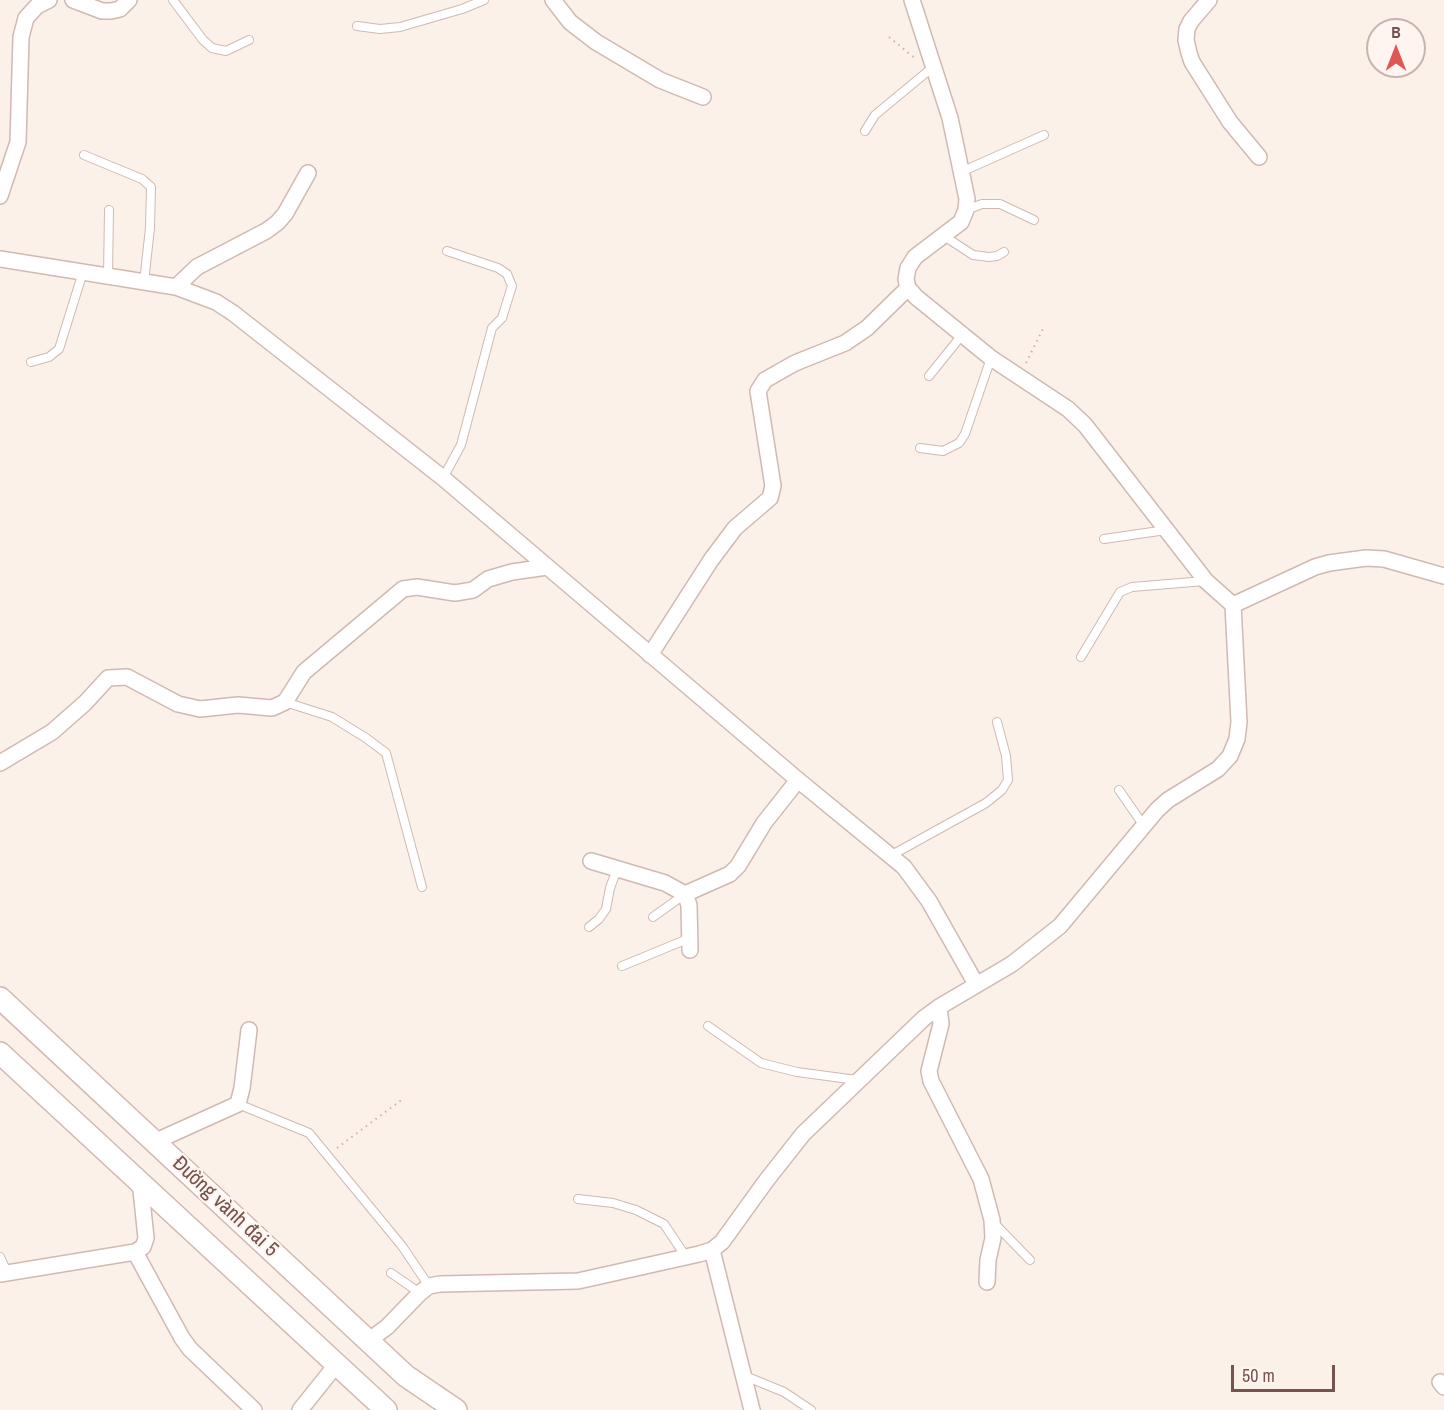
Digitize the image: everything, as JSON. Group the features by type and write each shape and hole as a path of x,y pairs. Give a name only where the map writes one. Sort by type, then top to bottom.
{"main road":[{"name":"Đường vành đai 5","path":"0,998 406,1376 456,1410"},
{"name":"Đường vành đai 5","path":"0,1053 386,1410"}],"street":[{"path":"74,0 102,11 111,12 120,9 129,0"},
{"path":"553,0 570,22 596,42 660,80 703,98"},
{"path":"368,1341 387,1327 424,1289 440,1284 562,1283 712,1250 722,1242 766,1180 803,1134 924,1018 1012,964 1060,926 1168,800 1218,770 1230,756 1237,739 1239,722 1233,606 1206,581 1084,425 1062,404 991,358 908,288 906,279 908,268 915,257 961,222 966,210 967,199 950,118 932,68 912,0"},
{"path":"1209,0 1187,29 1188,53 1230,122 1259,158"},
{"path":"0,196 18,142 21,37 26,18 39,2"},
{"path":"176,287 196,267 277,223 285,214 308,173"},
{"path":"0,259 176,287 216,302 233,313 443,478 890,856 917,883 976,984"},
{"path":"650,654 711,560 735,528 770,498 773,486 758,391 765,380 795,363 845,344 867,328 908,288"},
{"path":"1233,606 1315,567 1329,563 1366,558 1384,559 1444,576"},
{"path":"0,763 52,732 85,703 108,678 126,677 178,704 200,709 238,705 272,708 285,702 304,672 403,589 417,587 455,593 473,590 488,579 512,572 547,567"},
{"path":"685,894 730,874 738,866 764,823 798,780"},
{"path":"591,861 665,883 685,894 689,905 690,944"},
{"path":"939,1007 941,1024 929,1071 931,1081 976,1166 992,1221 993,1238 988,1260 987,1282"},
{"path":"154,1142 238,1104 249,1030"},
{"path":"4,1273 135,1252 142,1247 146,1239 141,1190 136,1180"},
{"path":"712,1250 752,1410"},
{"path":"135,1252 190,1349 254,1410"},
{"path":"300,1410 336,1365"}],"lane":[{"path":"173,0 203,40 212,48 226,51 249,40"},
{"path":"357,26 380,29 400,27 462,9 484,0"},
{"path":"865,130 875,115 932,68"},
{"path":"961,172 1044,135"},
{"path":"84,155 142,179 151,187 150,228 144,282"},
{"path":"966,210 982,204 1000,204 1034,220"},
{"path":"108,276 109,210"},
{"path":"944,236 974,255 989,257 1004,252"},
{"path":"443,478 460,446 492,328 502,318 512,286 507,274 498,268 447,251"},
{"path":"31,362 49,357 59,348 83,272"},
{"path":"929,376 962,335"},
{"path":"920,448 943,451 958,443 965,434 991,358"},
{"path":"1104,539 1166,530"},
{"path":"1081,657 1120,592 1132,587 1206,581"},
{"path":"285,702 332,717 386,753 422,887"},
{"path":"890,856 986,803 1002,790 1008,780 1006,756 997,722"},
{"path":"1119,790 1144,826"},
{"path":"590,927 599,920 606,909 617,869"},
{"path":"653,917 685,894"},
{"path":"621,966 690,944"},
{"path":"708,1026 761,1063 797,1072 859,1080"},
{"path":"238,1104 309,1133 402,1246 424,1289"},
{"path":"578,1199 613,1203 636,1210 664,1224 686,1257"},
{"path":"992,1221 1030,1260"},
{"path":"0,1257 4,1273"},
{"path":"391,1273 424,1289"},
{"path":"745,1376 784,1392 812,1410"}],"path":[{"path":"889,37 932,68"},
{"path":"1019,376 1044,327"},
{"path":"327,1155 404,1098"}]}
